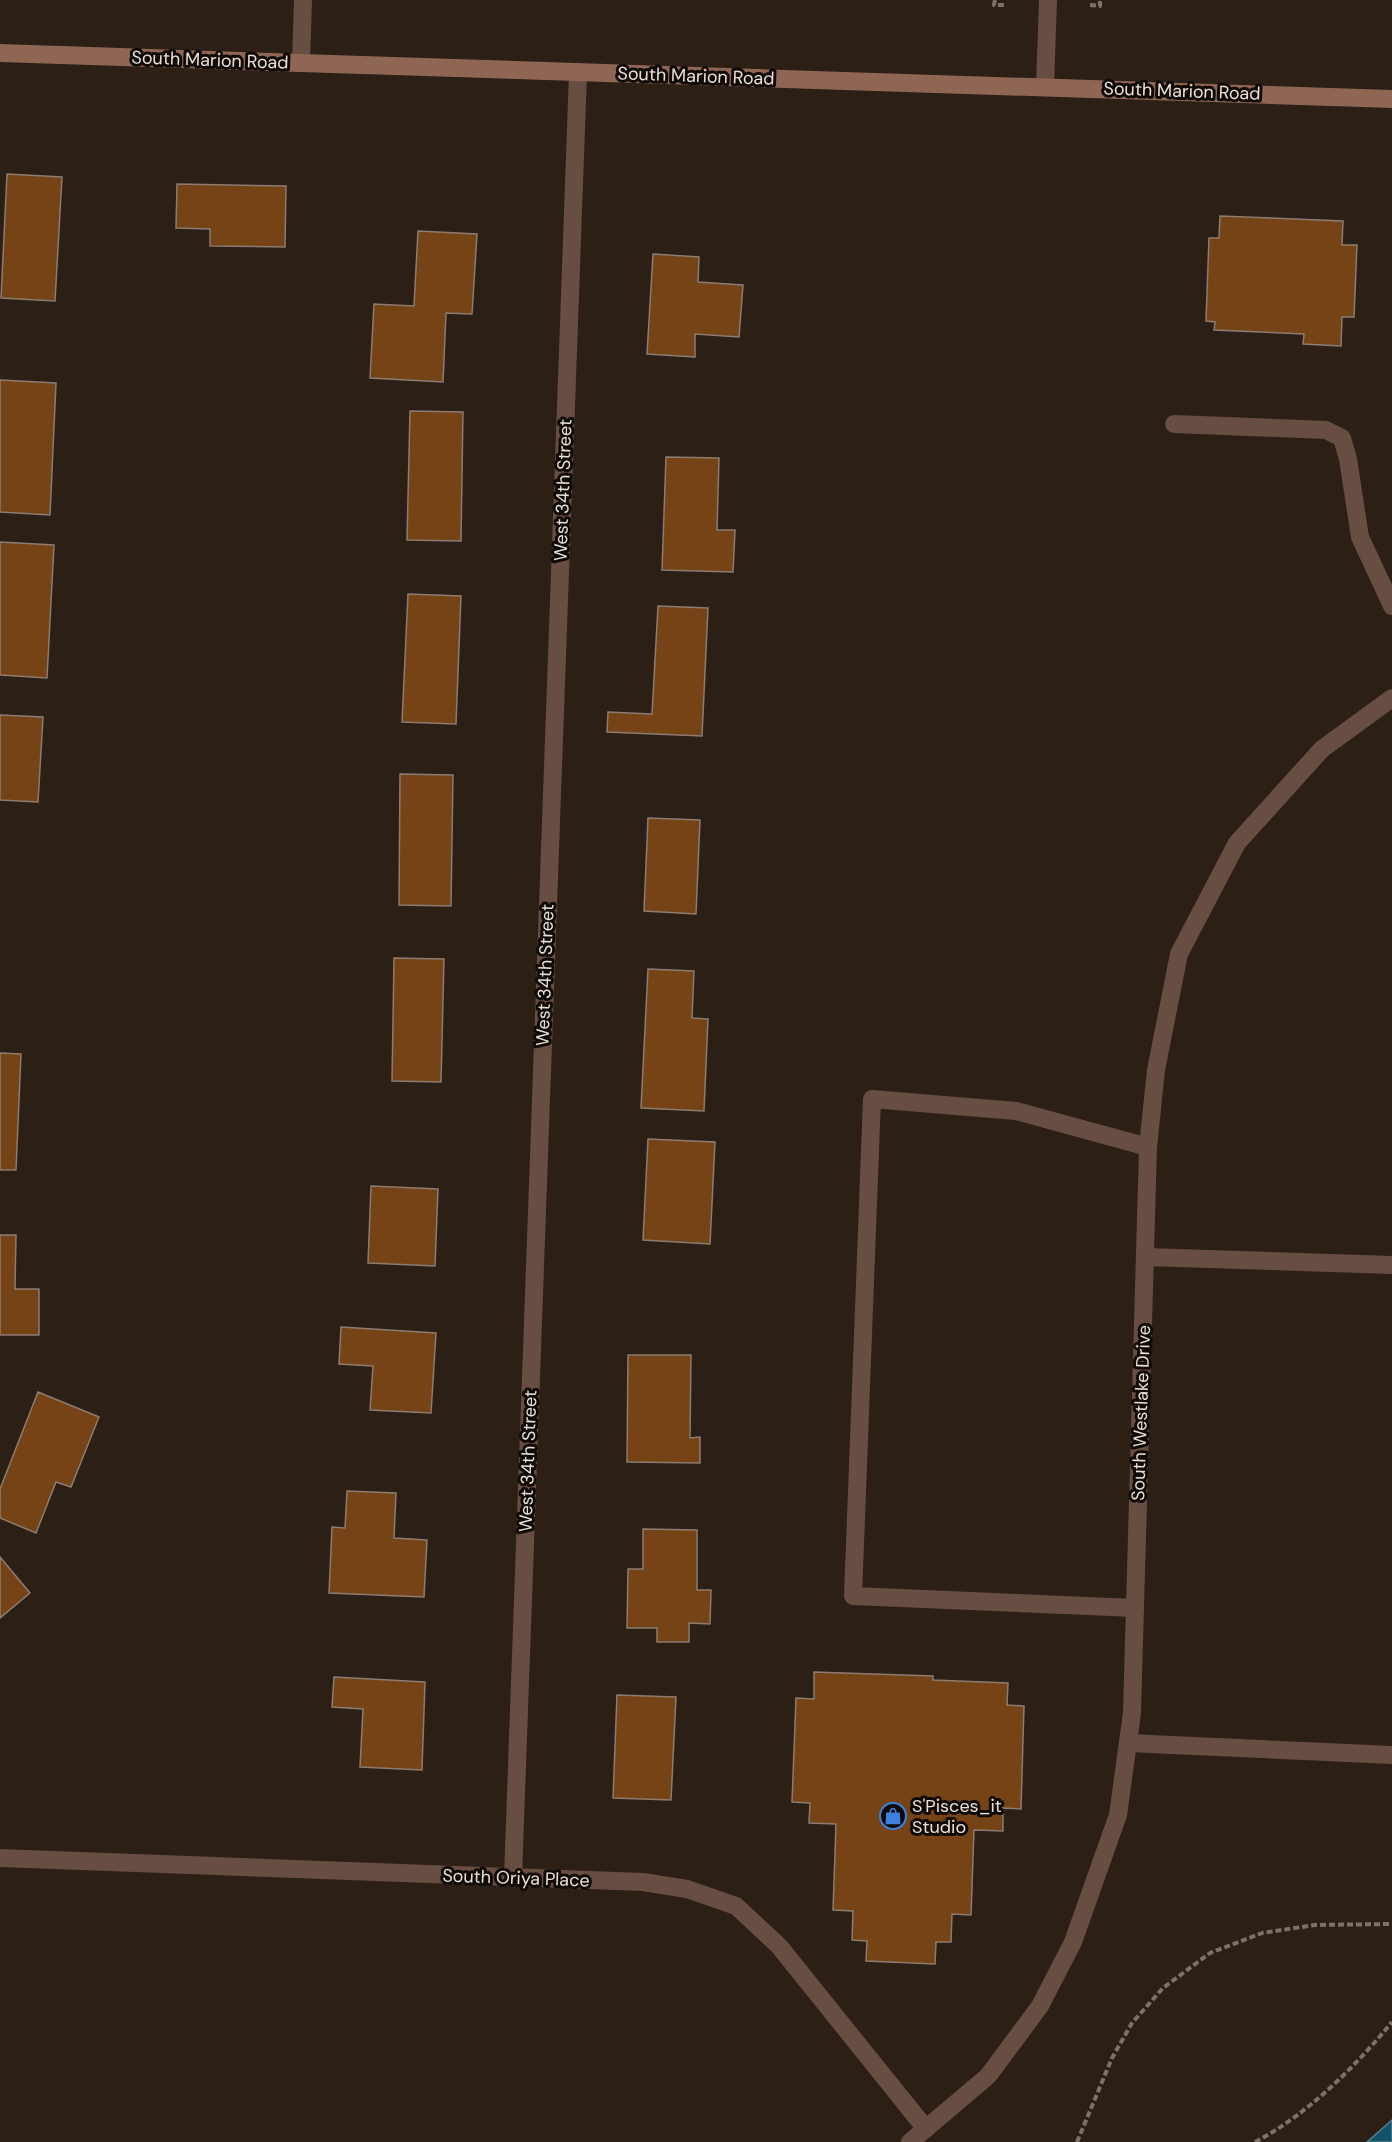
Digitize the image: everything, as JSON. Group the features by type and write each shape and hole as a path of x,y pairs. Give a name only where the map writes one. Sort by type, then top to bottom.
{"main road":[{"name":"South Marion Road","path":"0,53 1392,99"}],"street":[{"path":"301,63 303,0"},
{"path":"1046,87 1048,0"},
{"name":"West 34th Street","path":"513,1877 578,73"},
{"path":"1174,424 1326,430 1342,438 1348,459 1360,537 1392,606"},
{"name":"South Westlake Drive","path":"910,2142 988,2076 1040,2006 1073,1942 1118,1815 1132,1713 1149,1147 1156,1070 1179,954 1237,843 1322,749 1392,698"},
{"path":"1135,1608 853,1596 872,1099 1016,1111 1149,1147"},
{"path":"1146,1257 1392,1265"},
{"path":"1128,1743 1392,1755"},
{"name":"South Oriya Place","path":"0,1858 643,1882 687,1889 736,1906 779,1946 926,2129"}],"path":[{"path":"995,0 994,5 1006,5"},
{"path":"1090,5 1100,6 1100,0"},
{"path":"1077,2142 1112,2058 1132,2023 1163,1988 1210,1953 1262,1933 1315,1925 1392,1924"},
{"path":"1255,2142 1311,2103 1366,2054 1392,2022"}],"water":[{"path":"1392,2120 1392,2142 1367,2142"}],"building":[{"path":"7,174 62,177 55,301 1,298"},
{"path":"177,184 286,186 285,247 210,246 210,229 176,228"},
{"path":"1220,216 1343,221 1342,245 1357,245 1354,317 1342,317 1341,346 1303,344 1304,334 1214,330 1215,322 1206,321 1209,238 1219,238"},
{"path":"418,231 477,234 472,314 446,313 443,382 370,378 374,304 414,306"},
{"path":"653,254 699,257 698,282 743,285 739,337 695,334 695,357 647,354"},
{"path":"0,380 56,383 50,515 0,512"},
{"path":"410,411 463,412 461,541 407,540"},
{"path":"666,457 719,458 717,530 735,530 733,572 662,570"},
{"path":"0,542 54,545 47,678 0,675"},
{"path":"408,594 461,596 456,724 402,722"},
{"path":"658,606 708,608 702,736 607,732 608,712 652,714"},
{"path":"0,715 43,717 38,802 0,800"},
{"path":"400,774 453,775 451,906 399,905"},
{"path":"648,818 700,820 696,914 644,911"},
{"path":"394,958 444,959 441,1082 392,1081"},
{"path":"648,969 694,971 692,1018 708,1019 704,1111 641,1108"},
{"path":"0,1053 21,1054 16,1170 0,1170"},
{"path":"648,1139 715,1142 710,1244 643,1240"},
{"path":"371,1186 438,1189 435,1266 368,1263"},
{"path":"0,1235 16,1235 15,1289 39,1289 39,1335 0,1335"},
{"path":"341,1327 436,1333 431,1413 370,1410 373,1366 339,1364"},
{"path":"628,1355 691,1355 690,1438 700,1437 700,1463 627,1462"},
{"path":"38,1392 99,1417 71,1487 56,1482 36,1533 0,1518 0,1489"},
{"path":"347,1491 396,1493 394,1538 427,1540 424,1597 329,1593 332,1527 345,1528"},
{"path":"643,1529 697,1530 697,1590 711,1590 710,1624 689,1623 689,1642 657,1642 657,1628 627,1628 628,1569 643,1569"},
{"path":"0,1557 30,1593 0,1618"},
{"path":"814,1672 933,1676 933,1680 1008,1683 1007,1705 1024,1706 1021,1809 1003,1808 1003,1831 974,1830 971,1915 952,1914 951,1942 936,1942 935,1964 866,1961 867,1941 852,1940 853,1911 833,1910 836,1824 809,1823 810,1803 792,1802 796,1698 814,1699"},
{"path":"334,1677 425,1682 422,1770 360,1767 363,1709 332,1707"},
{"path":"617,1695 676,1697 671,1800 613,1798"}],"place":[{"name":"S'Pisces_it Studio","path":"893,1816"}]}
